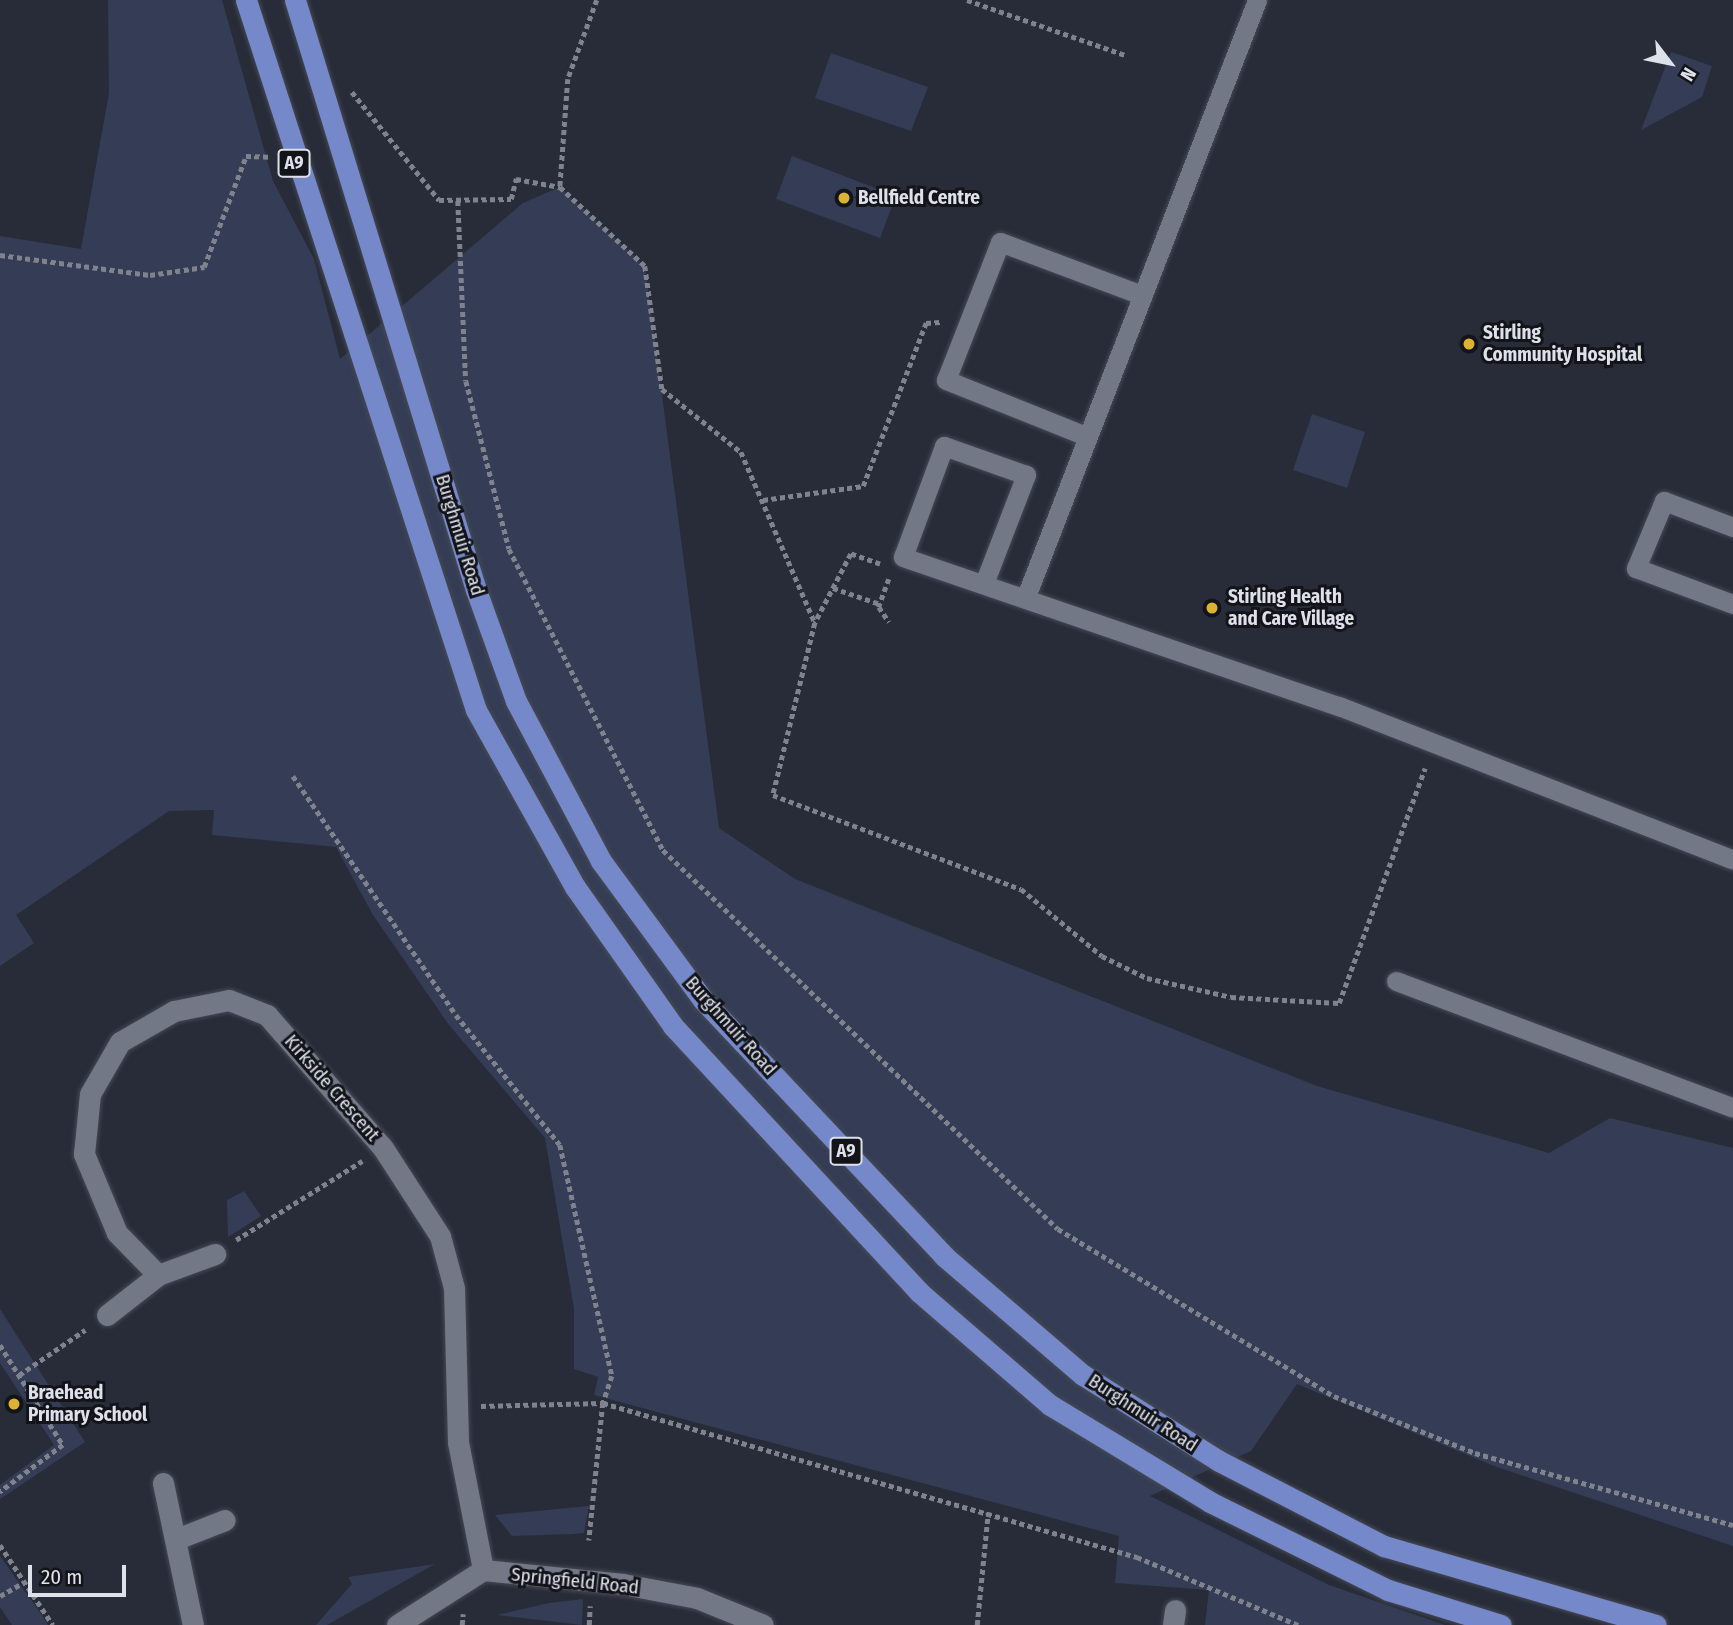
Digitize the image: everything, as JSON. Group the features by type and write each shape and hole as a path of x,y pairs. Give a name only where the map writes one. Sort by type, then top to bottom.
{"main road":[{"name":"Burghmuir Road","path":"246,0 293,159 476,710 575,887 673,1026 919,1292 1050,1405 1210,1502 1376,1584 1501,1625"},
{"name":"Burghmuir Road","path":"295,0 516,701 601,861 703,1000 944,1256 1083,1375 1219,1461 1384,1546 1656,1625"}],"street":[{"name":"Kirkside Crescent","path":"158,1275 117,1233 84,1154 90,1094 120,1042 174,1011 229,1000 267,1015 383,1148 440,1236 454,1288 458,1442 483,1570"},
{"path":"107,1315 158,1275 215,1254"},
{"path":"163,1483 179,1538 193,1625"},
{"path":"179,1538 225,1520"},
{"name":"Springfield Road","path":"397,1625 483,1570 673,1594 763,1625"}],"lane":[{"path":"1027,594 1256,0"},
{"path":"1086,436 946,380 1000,242 1142,295"},
{"path":"985,582 1026,475 944,446 904,557 985,582 1027,594 1434,744 1733,860"},
{"path":"1733,527 1664,501 1636,568 1733,604"},
{"path":"1396,981 1733,1108"}],"path":[{"path":"560,187 568,79 597,0"},
{"path":"967,0 1125,55"},
{"path":"329,111 354,90 439,200 511,199 516,179 560,187 645,265 662,389 741,452 815,623"},
{"path":"0,255 150,275 204,267 246,156 293,159"},
{"path":"458,201 466,381 509,549 663,850 1058,1229 1334,1396 1475,1453 1733,1525"},
{"path":"762,500 863,486 926,323 970,319"},
{"path":"880,604 893,568 851,554 815,623 773,795 1021,889 1102,956 1147,978 1231,997 1339,1003 1434,744"},
{"path":"833,588 880,604 889,622"},
{"path":"293,776 456,1015 560,1145 609,1350 612,1376 603,1403 589,1540"},
{"path":"215,1254 383,1148"},
{"path":"19,1375 107,1315"},
{"path":"0,1345 63,1446 0,1492"},
{"path":"458,1406 603,1403 1137,1557 1298,1625"},
{"path":"977,1625 988,1513"},
{"path":"0,1545 53,1625"},
{"path":"0,1596 24,1582"}],"shaded area":[{"path":"108,0 222,0 273,181 314,259 340,359 523,203 560,187 645,266 719,828 795,879 1317,1086 1549,1153 1610,1118 1733,1148 1733,1546 1494,1466 1297,1384 1251,1451 1150,1496 1329,1585 1445,1625 1205,1625 1209,1590 1115,1583 1119,1536 594,1395 598,1377 574,1369 574,1309 545,1138 449,1025 373,915 336,847 212,835 214,810 169,811 16,915 34,943 0,966 0,236 81,249 109,93"},
{"path":"1671,52 1712,66 1702,97 1641,130"},
{"path":"831,53 928,87 911,131 815,98"},
{"path":"792,156 896,196 880,238 776,199"},
{"path":"1312,414 1365,432 1347,488 1293,470"},
{"path":"244,1191 261,1216 228,1237 227,1200"},
{"path":"0,1309 85,1442 0,1499 0,1485 54,1445 0,1363"},
{"path":"589,1506 584,1533 512,1536 495,1515"},
{"path":"0,1556 48,1625 12,1625 0,1607"},
{"path":"435,1564 327,1625 316,1625 352,1584 348,1577"},
{"path":"583,1599 582,1625 497,1615 549,1603"}],"place":[{"name":"Bellfield Centre","path":"844,198"},
{"name":"Stirling Community Hospital","path":"1469,344"},
{"name":"Stirling Health and Care Village","path":"1212,608"},
{"name":"Braehead Primary School","path":"14,1404"}]}
